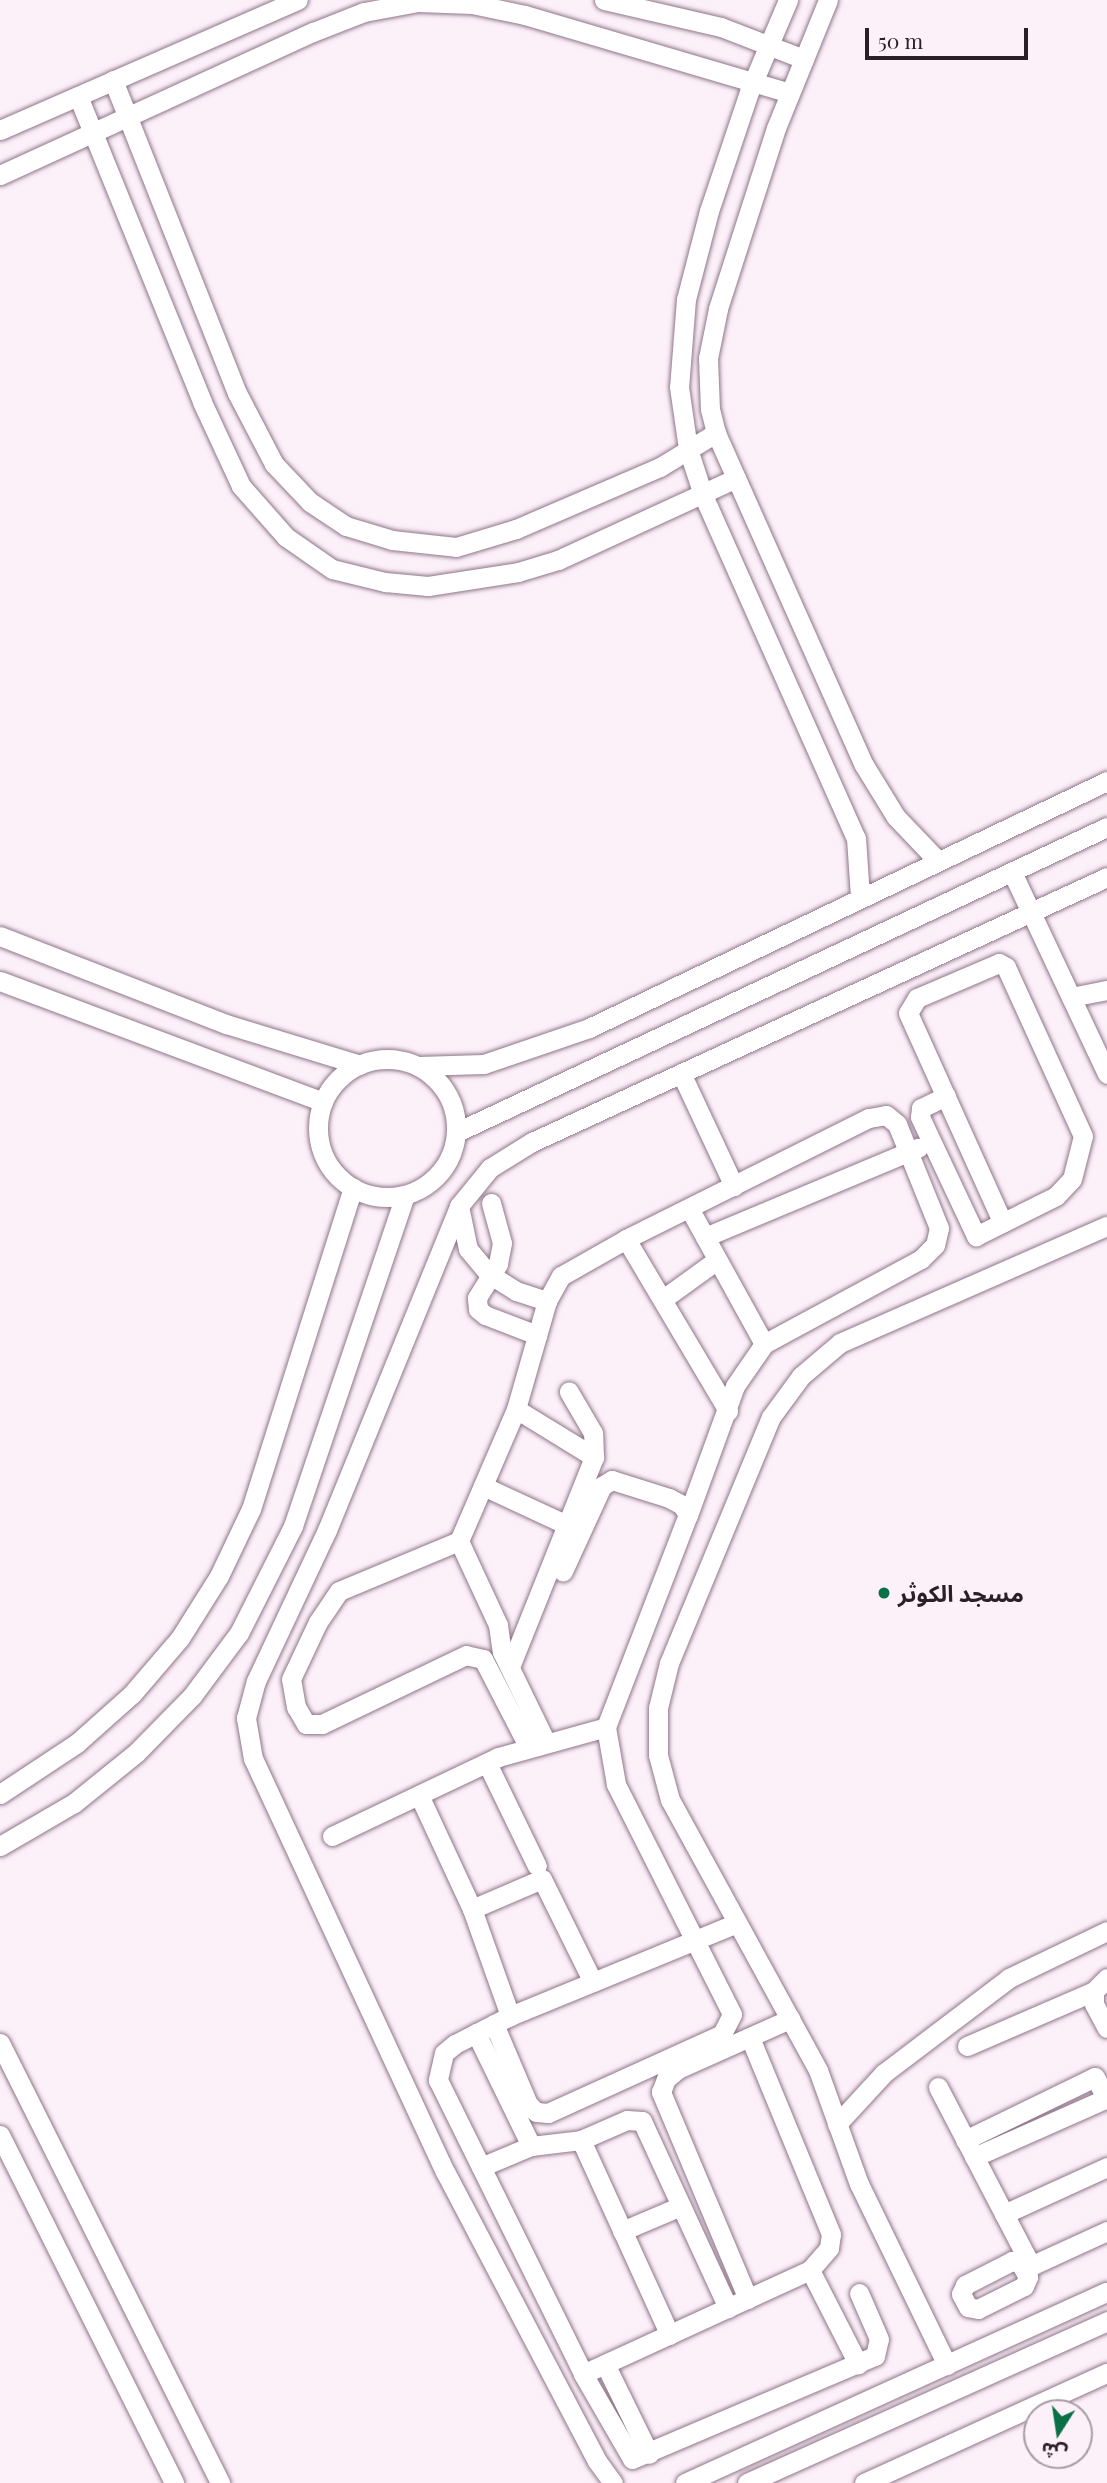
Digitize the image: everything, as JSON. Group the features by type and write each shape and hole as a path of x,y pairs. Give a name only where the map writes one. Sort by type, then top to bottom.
{"street":[{"path":"0,130 298,0"},
{"path":"604,0 769,42 804,59"},
{"path":"788,0 754,79 709,211 686,299 679,387 688,449 702,495 849,820 860,857 860,896"},
{"path":"828,0 790,93 712,333 708,384 716,433 864,765 896,817 938,861"},
{"path":"0,175 313,32 364,12 418,2 472,4 525,15 754,79 790,93"},
{"path":"113,80 125,117 237,393 274,464 310,502 346,526 392,540 456,547 516,529 660,467 716,433"},
{"path":"78,96 202,402 241,486 286,537 332,569 385,582 428,586 517,572 558,560 736,478"},
{"path":"0,936 226,1024 360,1065 389,1060 418,1066 484,1063 538,1049 1107,781"},
{"path":"457,1132 1107,827"},
{"path":"1012,873 1107,1074"},
{"path":"613,2483 597,2461 444,2172 253,1759 246,1718 259,1672 327,1530 459,1206 491,1168 532,1142 1107,877"},
{"path":"946,1096 921,1108 920,1117 976,1236 1003,1223 1056,1196 1072,1179 1083,1136 1006,967 999,963 917,998 908,1013 946,1096 1003,1223"},
{"path":"0,981 323,1102"},
{"path":"1071,997 1107,990"},
{"path":"360,1065 332,1087 323,1102 318,1122 326,1160 353,1188 387,1197 405,1195 441,1172 457,1132 447,1093 418,1066"},
{"path":"681,1073 734,1186"},
{"path":"419,1795 471,1909 528,2104 536,2112 548,2113 722,2034 732,2014 616,1784 606,1727 747,1364 764,1344 921,1259 935,1245 939,1228 897,1124 886,1115 870,1118 626,1239 561,1276 547,1301 516,1409 458,1541 340,1591 318,1622 291,1679 296,1707 306,1724 321,1724 466,1655 483,1659 537,1743"},
{"path":"705,1237 932,1142"},
{"path":"0,1794 77,1744 132,1694 180,1638 219,1576 251,1509 353,1188"},
{"path":"0,1846 74,1803 136,1753 192,1696 239,1633 293,1526 405,1195"},
{"path":"491,1203 502,1243 498,1264 489,1274 477,1298 478,1309 537,1335"},
{"path":"459,1206 468,1249 489,1274 516,1292 547,1301"},
{"path":"690,1208 764,1344"},
{"path":"947,2365 859,2184 818,2070 670,1800 658,1755 658,1708 670,1663 771,1417 801,1376 840,1343 1107,1226"},
{"path":"626,1239 728,1411"},
{"path":"663,1299 717,1260"},
{"path":"510,1667 594,1457 593,1433 569,1392"},
{"path":"516,1409 594,1457"},
{"path":"563,1571 602,1486 612,1480 669,1498 682,1505 688,1515"},
{"path":"483,1486 567,1525"},
{"path":"458,1541 498,1625 537,1743"},
{"path":"332,1836 493,1760 537,1743 606,1727"},
{"path":"493,1760 599,1979"},
{"path":"471,1909 542,1879 599,1979"},
{"path":"737,1923 502,2020 444,2053 438,2073 583,2374 627,2456 638,2459 874,2356 879,2339 859,2292"},
{"path":"837,2124 884,2073 1009,1978 1107,1931"},
{"path":"1101,1985 1094,2004 1107,2028"},
{"path":"968,2046 1101,1985"},
{"path":"748,2299 661,2092 666,2079 678,2069 790,2019"},
{"path":"476,2034 531,2146"},
{"path":"583,2374 810,2270 830,2248 831,2234 750,2037"},
{"path":"0,2043 220,2483"},
{"path":"970,2148 1095,2077 1107,2098"},
{"path":"938,2087 1004,2214 1028,2268 1107,2231"},
{"path":"481,2167 531,2146 581,2140 627,2120 642,2121 727,2308"},
{"path":"0,2135 174,2483"},
{"path":"581,2140 670,2335"},
{"path":"1004,2214 1107,2167"},
{"path":"622,2231 681,2206"},
{"path":"810,2270 858,2364"},
{"path":"685,2483 1107,2292"},
{"path":"747,2483 1107,2320"},
{"path":"605,2364 649,2454"},
{"path":"864,2483 1107,2373"}],"place":[{"name":"مسجد الكوثر","path":"884,1593"}]}
